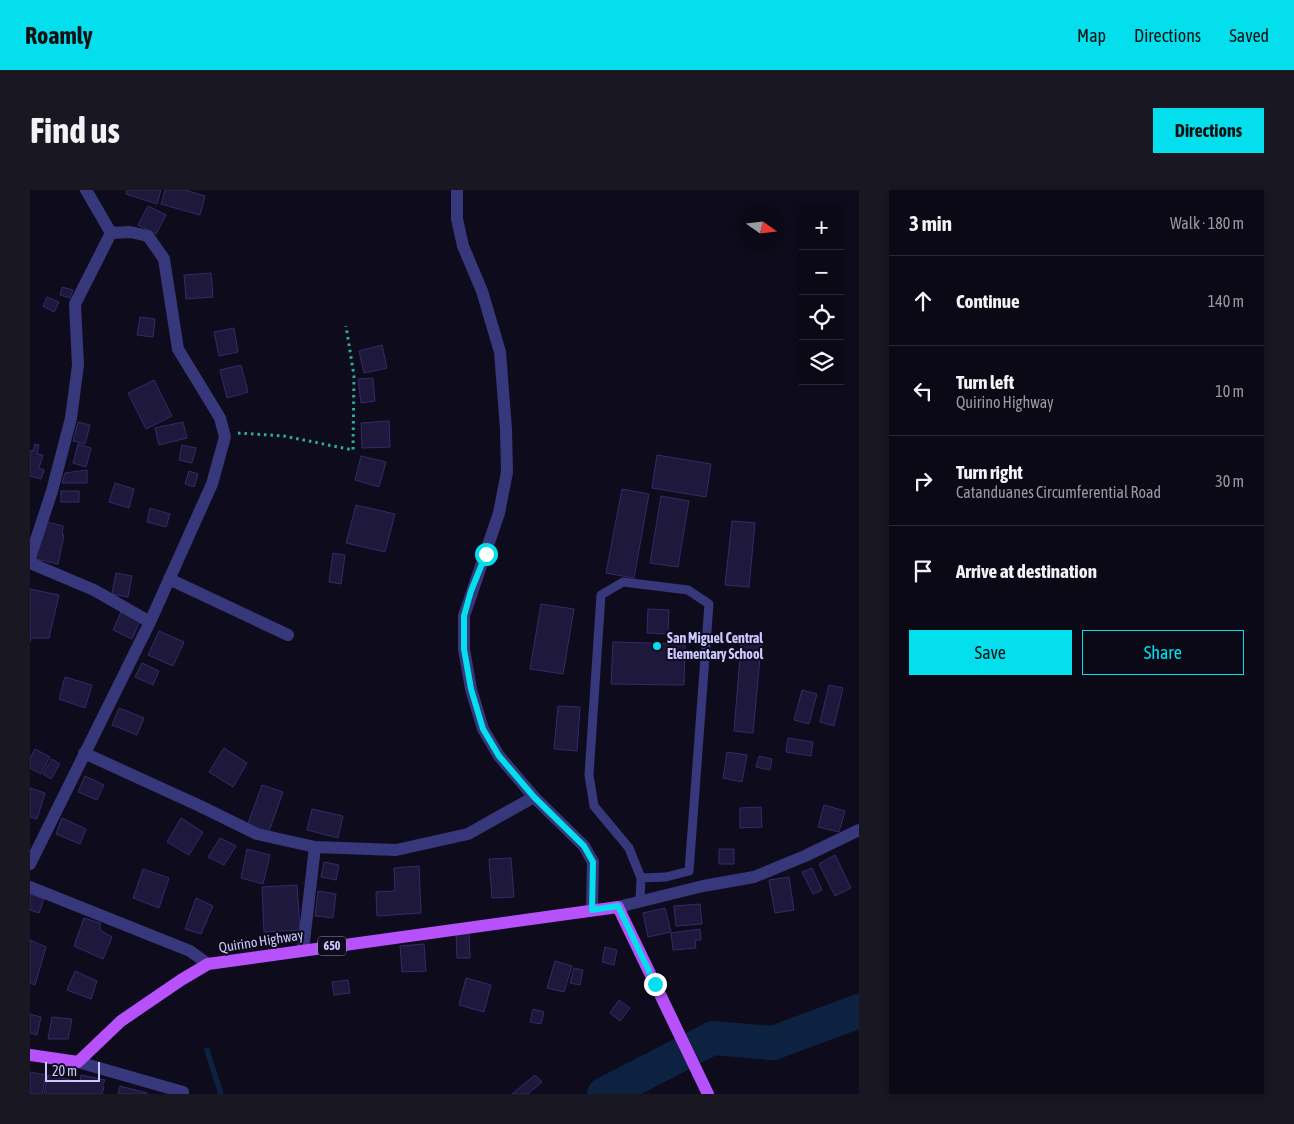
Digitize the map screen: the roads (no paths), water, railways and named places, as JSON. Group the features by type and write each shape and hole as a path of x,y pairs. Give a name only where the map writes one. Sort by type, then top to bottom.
{"main road":[{"name":"Quirino Highway","path":"78,1062 121,1021 208,964 618,906"},
{"path":"618,906 708,1094"},
{"path":"30,1055 78,1062"}],"street":[{"path":"86,190 110,233"},
{"path":"457,190 456,219 463,246 482,291 500,352 506,429 507,472 499,513 464,616 464,649 471,689 483,729 499,756 534,797 584,846 593,862 592,910"},
{"path":"30,864 150,622 212,484 225,437 220,418 178,349 164,259 148,236 130,232 110,233"},
{"path":"30,558 52,490 71,418 78,365 76,304 110,233"},
{"path":"30,563 94,590 150,622"},
{"path":"169,579 288,635"},
{"path":"84,753 257,834 315,847 396,850 468,834 534,797"},
{"path":"618,906 703,886 754,877 805,856 859,830"},
{"path":"303,950 315,847"},
{"path":"30,888 190,951 208,964"},
{"path":"78,1062 183,1092"}],"lane":[{"path":"640,900 641,878 629,848 594,806 589,775 600,595 623,582 688,590 709,604 689,871 666,877 641,878"}],"waterway":[{"path":"604,1094 713,1038 773,1043 859,1011"},
{"path":"207,1050 221,1094"}],"place":[{"name":"San Miguel Central Elementary School","path":"657,646"}]}
